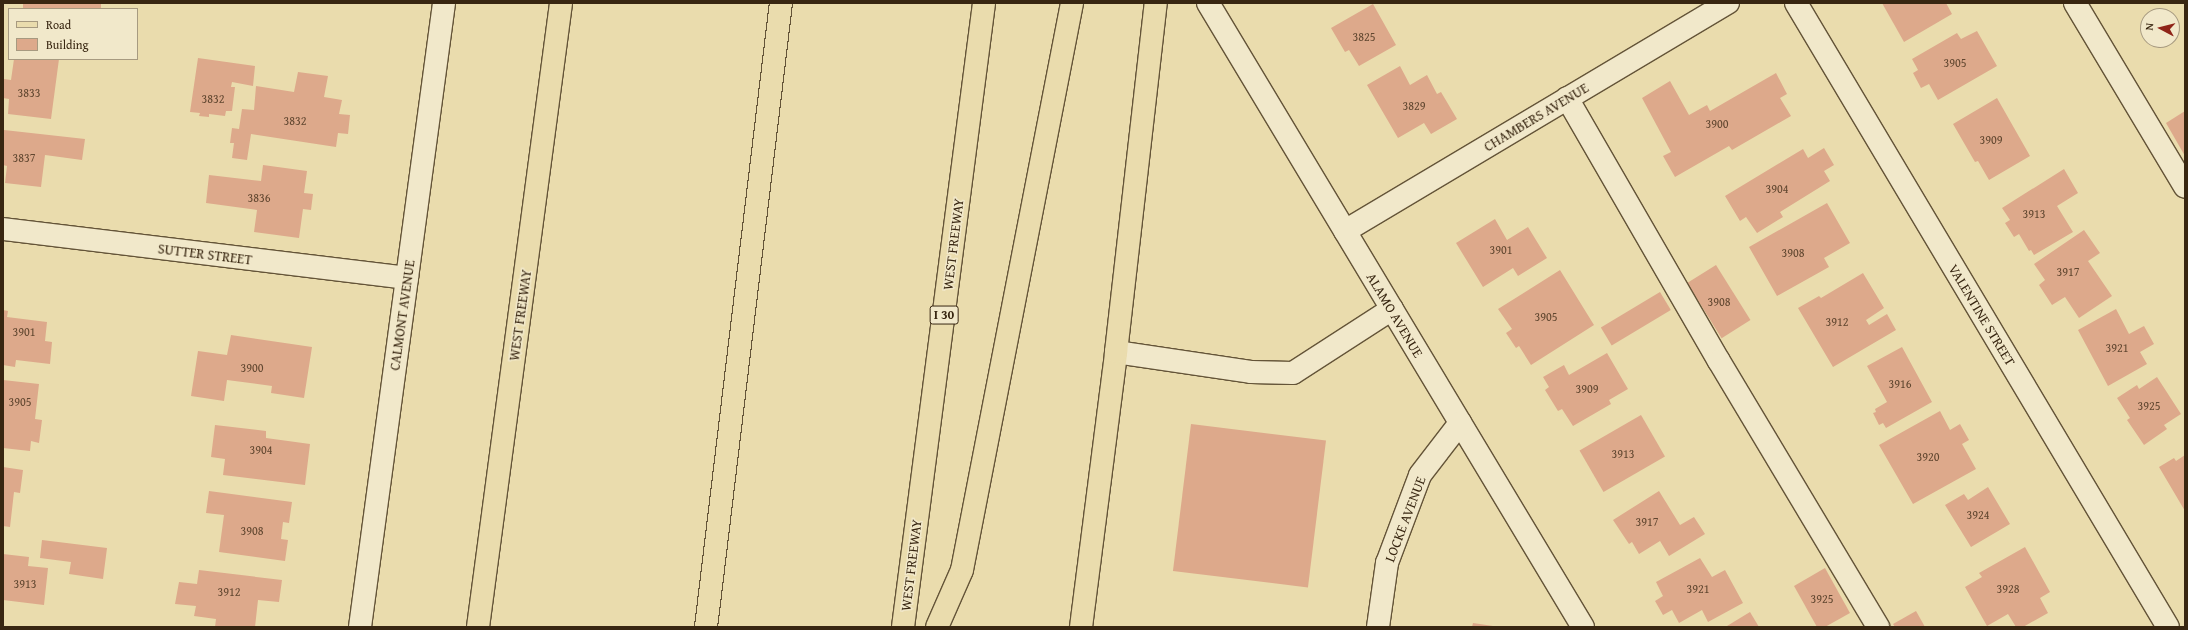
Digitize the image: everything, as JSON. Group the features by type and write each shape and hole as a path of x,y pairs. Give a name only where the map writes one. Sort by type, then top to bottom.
{"main road":[{"name":"WEST FREEWAY","path":"478,627 561,3"},
{"path":"706,627 781,3"},
{"name":"WEST FREEWAY","path":"903,627 984,3"},
{"path":"937,627 962,570 1072,3"},
{"path":"1081,627 1116,352 1156,3"}],"street":[{"name":"CALMONT AVENUE","path":"360,627 444,3"},
{"name":"ALAMO AVENUE","path":"1208,3 1583,627"},
{"name":"CHAMBERS AVENUE","path":"1345,231 1728,3"},
{"name":"VALENTINE STREET","path":"1796,3 2168,627"},
{"path":"2075,3 2185,187"},
{"path":"1567,98 1723,368 1878,627"},
{"name":"SUTTER STREET","path":"3,229 407,278"},
{"path":"1116,352 1251,372 1293,373 1392,309"},
{"name":"LOCKE AVENUE","path":"1378,627 1387,563 1420,475 1460,423"}],"building":[{"path":"23,3 101,3 101,8 23,8"},
{"path":"1882,3 1946,3 1952,14 1904,42"},
{"path":"1373,4 1396,45 1359,66 1349,50 1345,52 1331,28"},
{"path":"1977,31 1997,66 1938,100 1929,84 1921,88 1913,73 1918,70 1912,59 1957,33 1961,39"},
{"path":"198,58 255,66 253,86 232,82 231,87 235,87 232,111 226,111 225,116 209,114 209,117 199,116 200,113 190,112"},
{"path":"14,60 59,60 51,119 8,114 9,99 3,98 3,89 4,79 11,80"},
{"path":"1400,66 1410,85 1427,75 1437,94 1441,92 1457,119 1431,134 1424,123 1398,138 1367,85"},
{"path":"298,72 328,76 324,97 342,100 339,114 350,115 348,134 338,133 336,147 251,134 247,160 232,158 234,143 230,143 232,128 239,129 242,109 254,110 256,86 294,92"},
{"path":"1776,73 1787,94 1780,98 1791,116 1732,150 1729,146 1675,177 1663,156 1671,152 1642,98 1670,81 1689,115 1707,105 1710,111"},
{"path":"1997,98 2030,156 1989,180 1978,161 1975,162 1953,124"},
{"path":"2185,111 2185,156 2166,123"},
{"path":"4,130 85,139 82,160 45,155 41,187 5,183 7,166 3,165"},
{"path":"1824,148 1834,165 1824,171 1830,181 1780,212 1783,217 1757,233 1746,217 1740,221 1725,196 1803,149 1808,158"},
{"path":"263,165 307,171 304,193 313,194 311,210 303,209 299,238 254,232 257,210 206,203 209,175 261,181"},
{"path":"2064,169 2078,193 2057,206 2073,232 2034,255 2031,250 2029,251 2019,234 2014,237 2005,223 2010,220 2002,208"},
{"path":"1827,203 1850,243 1824,258 1829,267 1777,296 1749,247"},
{"path":"1495,219 1507,240 1528,227 1547,258 1518,276 1513,268 1483,287 1456,243"},
{"path":"2084,230 2100,253 2088,261 2112,296 2079,318 2065,297 2052,305 2039,285 2045,280 2034,264"},
{"path":"1716,265 1750,320 1722,338 1687,283"},
{"path":"1560,270 1594,325 1531,365 1519,346 1516,348 1506,333 1512,329 1498,309"},
{"path":"1863,273 1884,308 1866,320 1869,325 1887,314 1896,330 1833,367 1798,308 1819,296 1821,298"},
{"path":"1660,292 1671,310 1612,346 1601,328"},
{"path":"2116,309 2129,334 2144,326 2154,344 2140,352 2147,364 2108,386 2078,330"},
{"path":"3,310 8,311 7,317 47,322 45,341 52,342 50,364 16,360 15,367 3,365"},
{"path":"231,335 312,347 304,398 271,393 272,386 227,380 224,401 191,396 198,351 227,355"},
{"path":"1902,347 1932,402 1886,428 1883,423 1879,425 1873,413 1876,412 1875,409 1887,402 1867,366"},
{"path":"1607,353 1628,389 1609,400 1611,404 1573,426 1562,409 1558,411 1545,390 1549,387 1543,377 1564,365 1569,375"},
{"path":"2157,377 2181,414 2164,425 2167,429 2144,445 2127,420 2130,418 2117,398 2137,385 2139,389"},
{"path":"3,380 39,384 35,419 42,420 39,443 31,441 30,451 3,448"},
{"path":"1940,411 1950,430 1960,424 1969,440 1962,444 1976,469 1913,504 1879,445"},
{"path":"1641,415 1665,457 1604,492 1580,450"},
{"path":"1191,424 1326,441 1308,587 1173,571"},
{"path":"215,425 266,431 266,438 310,444 305,485 223,475 225,459 211,457"},
{"path":"2185,455 2185,511 2159,467 2174,458 2176,461"},
{"path":"3,467 23,470 20,493 14,492 10,527 3,526"},
{"path":"1988,487 2010,524 1971,547 1945,505 1964,494 1968,500"},
{"path":"209,491 292,502 289,523 283,522 281,539 288,540 285,561 219,552 224,515 206,513"},
{"path":"1659,491 1680,525 1694,517 1705,534 1669,556 1660,541 1639,554 1632,542 1629,544 1613,520"},
{"path":"42,540 107,548 103,579 69,574 71,562 40,558"},
{"path":"2025,547 2050,592 2040,598 2048,613 2023,627 2016,627 2008,614 1987,626 1965,587 1982,577 1979,573"},
{"path":"3,554 29,557 28,566 48,568 44,605 3,600"},
{"path":"1700,558 1712,577 1725,570 1743,603 1708,622 1702,610 1679,623 1672,610 1663,615 1655,601 1663,596 1656,582"},
{"path":"1825,568 1850,613 1825,627 1817,627 1794,586"},
{"path":"199,570 282,580 279,602 258,600 255,627 215,627 216,619 194,616 196,606 175,604 179,582 197,584"},
{"path":"1916,611 1925,627 1895,627 1893,624"},
{"path":"1750,612 1759,627 1727,626"},
{"path":"1473,623 1493,626 1493,627 1472,627"}]}
